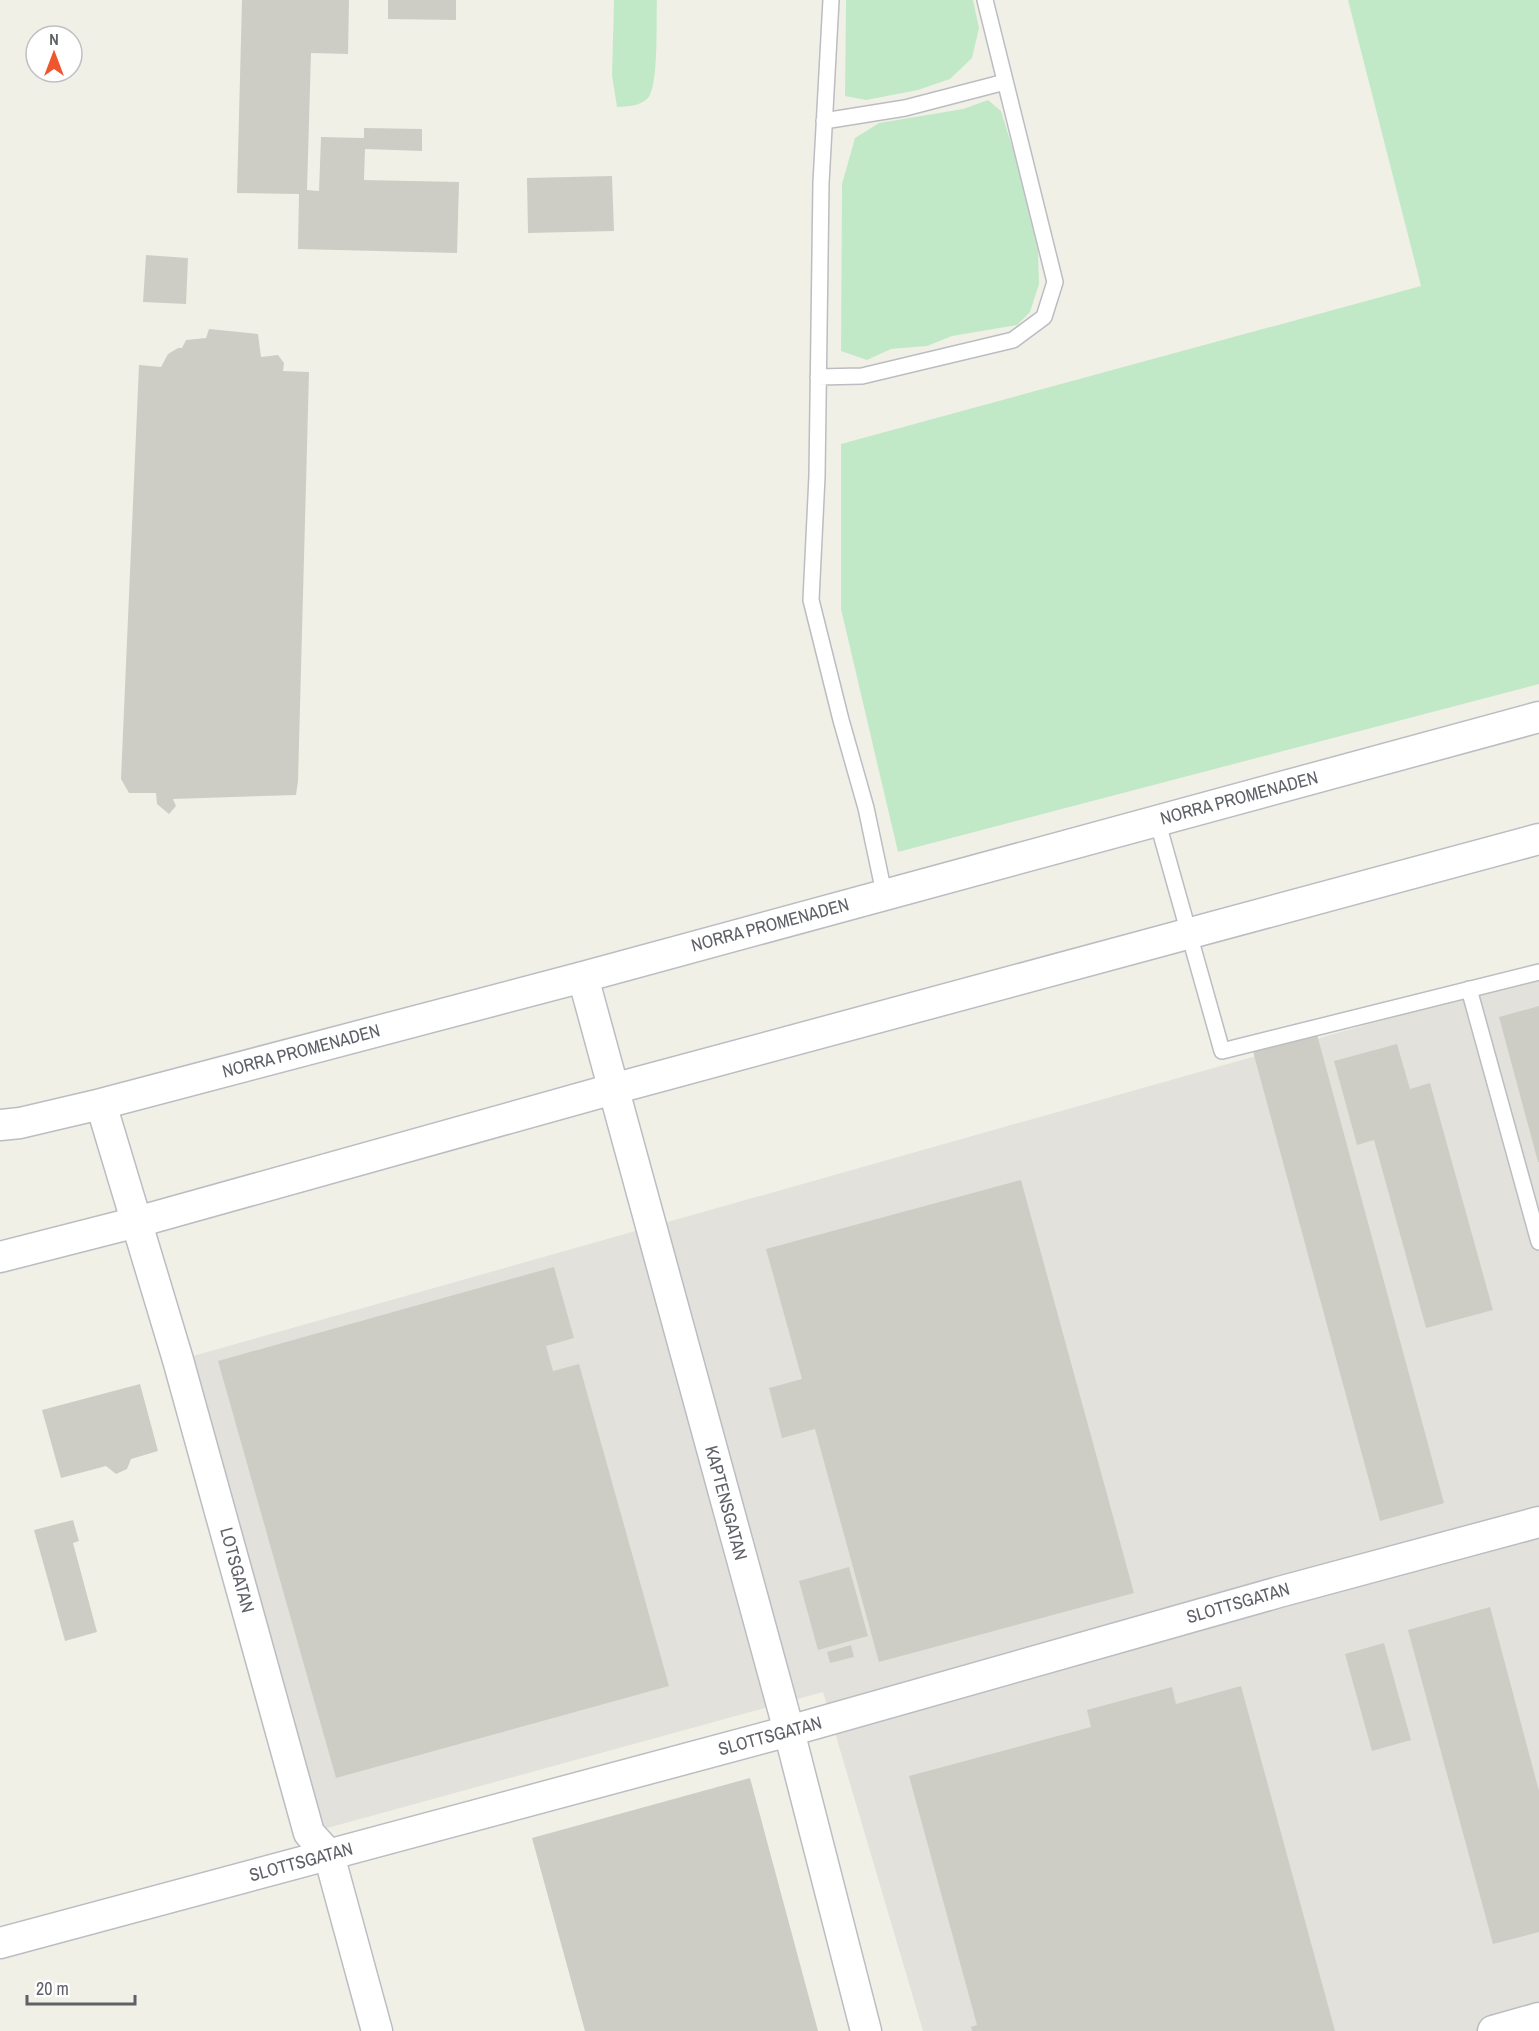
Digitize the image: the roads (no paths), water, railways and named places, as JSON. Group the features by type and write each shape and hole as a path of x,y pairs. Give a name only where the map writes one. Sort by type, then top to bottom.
{"street":[{"name":"NORRA PROMENADEN","path":"0,1125 20,1123 101,1104 1539,717"},
{"path":"0,1257 137,1222 613,1089 1539,839"},
{"name":"KAPTENSGATAN","path":"583,976 789,1731 866,2031"},
{"name":"LOTSGATAN","path":"101,1104 178,1360 309,1833 329,1855 377,2031"},
{"name":"SLOTTSGATAN","path":"0,1943 789,1731 1279,1592 1539,1522"},
{"path":"1493,2031 1539,2018"}],"lane":[{"path":"831,0 821,183 817,476 811,600 866,808 884,893"},
{"path":"818,377 862,376 1013,340 1044,317 1055,282 985,0"},
{"path":"824,121 905,108 1005,82"},
{"path":"1158,820 1222,1051 1539,972"},
{"path":"1469,989 1539,1242"}]}
